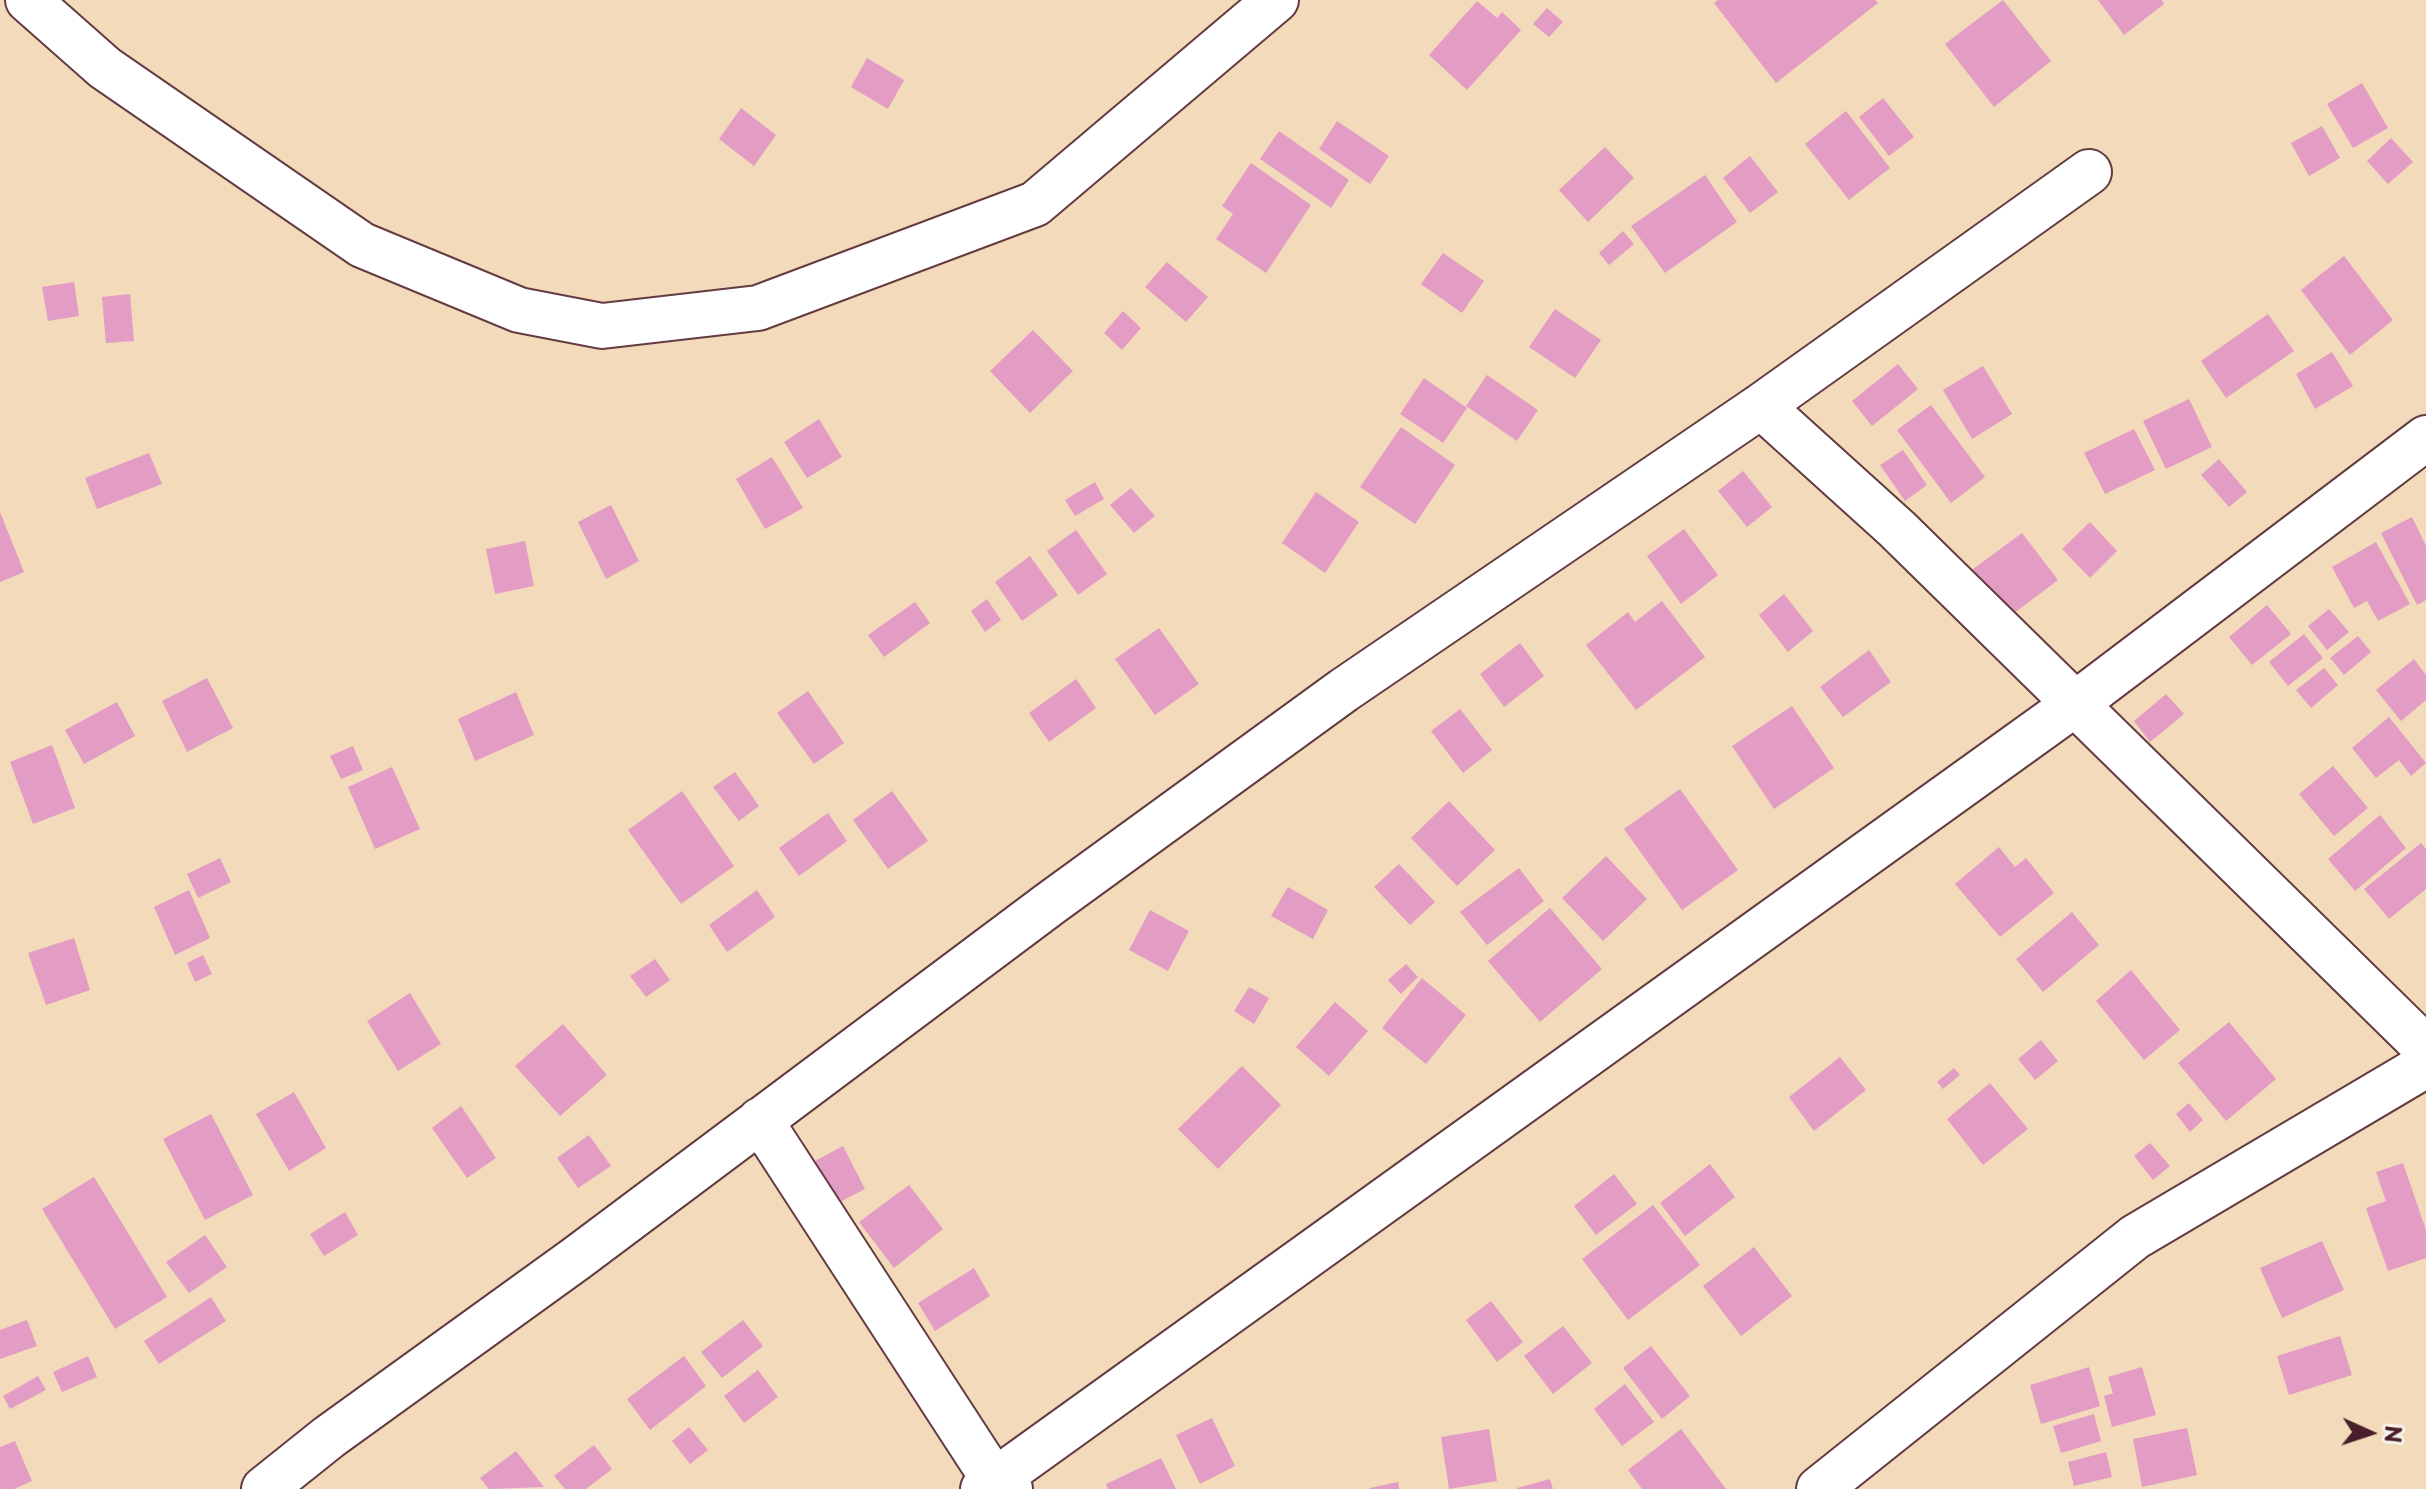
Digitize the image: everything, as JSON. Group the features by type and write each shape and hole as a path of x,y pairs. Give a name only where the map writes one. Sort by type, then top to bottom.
{"street":[{"path":"28,0 105,68 362,245 519,310 602,326 758,308 1035,204 1276,0"},
{"path":"264,1489 329,1437 577,1258 1051,903 1344,690 1761,406 2089,172"},
{"path":"1761,406 1897,529 2426,1048"},
{"path":"760,1120 996,1486 2075,704 2426,438"},
{"path":"1819,1489 2135,1237 2426,1065"}],"building":[{"path":"1718,0 1875,0 1878,3 1776,83 1714,3"},
{"path":"2003,0 2051,61 1994,107 1945,44"},
{"path":"2098,0 2162,0 2164,4 2124,35"},
{"path":"1477,1 1497,18 1502,12 1521,30 1467,90 1429,55"},
{"path":"1547,8 1563,22 1549,37 1533,24"},
{"path":"867,58 904,80 888,109 851,87"},
{"path":"2362,83 2388,128 2353,148 2327,104"},
{"path":"1883,98 1914,137 1889,156 1859,117"},
{"path":"741,108 776,135 754,166 719,139"},
{"path":"1846,111 1890,168 1849,200 1805,144"},
{"path":"1337,121 1389,156 1370,184 1319,149"},
{"path":"2322,126 2340,158 2309,176 2291,143"},
{"path":"1279,131 1349,180 1331,208 1260,159"},
{"path":"2391,138 2413,162 2388,184 2367,161"},
{"path":"1605,147 1634,178 1588,222 1559,190"},
{"path":"1750,156 1778,192 1750,213 1723,178"},
{"path":"1251,163 1311,205 1266,273 1216,239 1233,214 1222,206"},
{"path":"1705,175 1737,222 1665,273 1631,226"},
{"path":"1623,231 1634,244 1609,265 1599,253"},
{"path":"1443,253 1484,281 1462,313 1421,284"},
{"path":"2344,256 2393,320 2350,355 2301,290"},
{"path":"1167,262 1208,297 1186,322 1145,287"},
{"path":"74,282 79,316 48,321 42,287"},
{"path":"130,294 134,341 106,343 102,297"},
{"path":"1555,309 1601,340 1575,378 1529,347"},
{"path":"1123,311 1141,328 1122,350 1104,333"},
{"path":"2268,314 2294,351 2226,398 2201,361"},
{"path":"1033,330 1073,371 1030,413 990,371"},
{"path":"2332,352 2353,386 2315,409 2296,374"},
{"path":"1898,364 1918,389 1872,426 1852,401"},
{"path":"1983,366 2012,414 1972,439 1943,390"},
{"path":"1487,375 1538,410 1517,441 1466,406"},
{"path":"1424,378 1467,408 1443,443 1400,414"},
{"path":"2189,399 2212,447 2166,469 2143,421"},
{"path":"1931,405 1985,477 1951,503 1897,430"},
{"path":"819,419 842,457 807,478 784,442"},
{"path":"1401,427 1455,465 1415,524 1360,487"},
{"path":"2134,429 2155,470 2105,494 2084,453"},
{"path":"1903,450 1927,485 1905,501 1880,465"},
{"path":"149,453 162,484 97,509 85,478"},
{"path":"772,457 803,508 765,529 736,479"},
{"path":"2219,459 2247,492 2229,507 2201,475"},
{"path":"1743,471 1772,507 1747,527 1718,491"},
{"path":"1095,482 1104,499 1075,516 1065,500"},
{"path":"1131,488 1155,516 1134,533 1110,505"},
{"path":"1316,492 1359,522 1325,573 1282,543"},
{"path":"611,505 639,561 606,579 578,522"},
{"path":"0,512 24,572 0,582"},
{"path":"2412,517 2426,546 2426,600 2417,605 2381,533"},
{"path":"2090,522 2117,551 2090,578 2062,549"},
{"path":"1684,529 1718,575 1681,604 1647,556"},
{"path":"1076,530 1107,574 1078,595 1047,551"},
{"path":"2022,533 2058,580 2005,620 1969,572"},
{"path":"525,541 534,586 495,594 486,549"},
{"path":"2376,542 2410,604 2378,621 2367,601 2354,608 2332,567"},
{"path":"1030,556 1058,595 1022,621 995,582"},
{"path":"1784,594 1813,631 1788,652 1759,615"},
{"path":"987,599 1001,620 985,632 971,611"},
{"path":"1662,601 1705,657 1636,710 1586,645 1628,612 1635,622"},
{"path":"915,602 930,623 884,657 868,635"},
{"path":"2267,605 2291,634 2252,665 2229,637"},
{"path":"2329,609 2349,632 2327,650 2308,626"},
{"path":"1159,628 1199,684 1155,715 1115,659"},
{"path":"2304,634 2323,658 2288,686 2269,662"},
{"path":"2358,636 2371,652 2344,675 2330,658"},
{"path":"1520,643 1544,676 1504,707 1480,674"},
{"path":"1869,650 1891,682 1843,717 1820,687"},
{"path":"2414,659 2426,675 2426,700 2401,721 2376,690"},
{"path":"2324,668 2338,685 2311,708 2296,690"},
{"path":"207,678 233,728 187,752 162,701"},
{"path":"1076,679 1096,708 1049,742 1029,713"},
{"path":"808,691 844,743 814,764 777,713"},
{"path":"516,692 534,735 475,761 458,719"},
{"path":"2166,694 2184,714 2150,742 2134,721"},
{"path":"117,702 135,736 84,764 65,730"},
{"path":"1792,706 1834,768 1774,809 1732,746"},
{"path":"1460,709 1492,750 1463,773 1431,731"},
{"path":"2389,717 2426,763 2411,776 2399,760 2376,778 2352,748"},
{"path":"52,745 75,808 33,824 10,762"},
{"path":"353,746 363,770 341,779 330,756"},
{"path":"2333,766 2368,808 2334,836 2299,794"},
{"path":"392,767 420,829 375,849 348,787"},
{"path":"735,772 759,806 739,821 713,787"},
{"path":"1680,789 1738,870 1682,910 1624,829"},
{"path":"682,791 734,866 681,904 628,830"},
{"path":"892,791 928,841 888,869 853,820"},
{"path":"1449,801 1495,850 1457,886 1411,838"},
{"path":"828,813 847,841 799,876 779,848"},
{"path":"2380,815 2406,848 2355,891 2328,859"},
{"path":"2421,843 2426,849 2426,889 2389,919 2364,889"},
{"path":"1999,847 2015,867 2026,858 2054,893 2000,937 1955,884"},
{"path":"1606,856 1647,899 1603,941 1562,898"},
{"path":"220,858 231,882 198,898 187,874"},
{"path":"1399,864 1435,902 1410,925 1374,887"},
{"path":"1519,868 1544,901 1487,945 1460,912"},
{"path":"1288,887 1328,910 1313,939 1271,916"},
{"path":"189,890 210,938 175,955 154,907"},
{"path":"757,890 775,917 727,952 709,925"},
{"path":"1550,908 1602,969 1540,1022 1488,961"},
{"path":"1150,910 1189,931 1168,971 1129,950"},
{"path":"2072,912 2099,945 2043,992 2016,959"},
{"path":"74,938 90,990 46,1005 28,953"},
{"path":"203,955 212,974 195,982 187,963"},
{"path":"655,959 670,980 646,997 630,976"},
{"path":"1406,964 1418,977 1401,994 1388,980"},
{"path":"2131,970 2180,1030 2144,1060 2096,1001"},
{"path":"1422,978 1466,1015 1426,1064 1382,1028"},
{"path":"1249,987 1269,998 1254,1024 1234,1011"},
{"path":"410,993 441,1044 398,1071 367,1021"},
{"path":"1335,1002 1368,1031 1329,1076 1296,1047"},
{"path":"2229,1022 2276,1079 2226,1121 2178,1063"},
{"path":"563,1024 607,1075 560,1116 515,1066"},
{"path":"2041,1040 2058,1061 2035,1080 2018,1059"},
{"path":"1840,1057 1866,1090 1814,1131 1789,1097"},
{"path":"1242,1066 1281,1105 1218,1169 1178,1129"},
{"path":"1954,1068 1960,1075 1943,1089 1937,1082"},
{"path":"1990,1083 2028,1129 1983,1165 1947,1119"},
{"path":"294,1092 326,1148 289,1171 256,1114"},
{"path":"2189,1103 2203,1120 2190,1132 2176,1114"},
{"path":"461,1106 496,1158 467,1178 432,1128"},
{"path":"211,1114 253,1195 205,1220 163,1139"},
{"path":"589,1135 611,1166 578,1188 557,1158"},
{"path":"2150,1143 2170,1166 2153,1180 2134,1156"},
{"path":"843,1146 865,1189 836,1204 815,1161"},
{"path":"2403,1163 2426,1230 2426,1258 2388,1271 2366,1208 2386,1201 2376,1172"},
{"path":"1710,1164 1735,1197 1685,1236 1660,1203"},
{"path":"1614,1174 1637,1204 1596,1235 1574,1206"},
{"path":"94,1177 167,1297 115,1329 42,1209"},
{"path":"909,1185 943,1229 894,1268 859,1222"},
{"path":"1653,1205 1700,1265 1628,1320 1582,1259"},
{"path":"345,1212 358,1235 324,1256 310,1234"},
{"path":"205,1235 227,1267 189,1293 166,1262"},
{"path":"2322,1241 2344,1290 2282,1318 2260,1268"},
{"path":"1754,1247 1792,1296 1741,1336 1703,1286"},
{"path":"974,1268 990,1296 935,1331 918,1303"},
{"path":"211,1297 226,1321 159,1364 144,1341"},
{"path":"1491,1301 1523,1342 1497,1362 1466,1320"},
{"path":"27,1320 37,1346 0,1359 0,1330"},
{"path":"743,1320 763,1346 722,1378 701,1352"},
{"path":"1563,1326 1592,1363 1553,1394 1524,1356"},
{"path":"2340,1336 2352,1375 2289,1395 2277,1356"},
{"path":"1651,1346 1690,1396 1662,1419 1623,1368"},
{"path":"88,1356 97,1377 62,1392 53,1372"},
{"path":"684,1356 706,1386 650,1430 627,1399"},
{"path":"2089,1367 2100,1406 2041,1424 2030,1385"},
{"path":"2142,1367 2156,1415 2112,1427 2104,1396 2113,1393 2108,1377"},
{"path":"758,1370 778,1397 744,1423 724,1396"},
{"path":"38,1376 46,1390 10,1409 3,1396"},
{"path":"1625,1384 1654,1422 1622,1446 1594,1409"},
{"path":"2094,1414 2101,1441 2061,1453 2053,1426"},
{"path":"1212,1418 1235,1466 1200,1484 1176,1435"},
{"path":"689,1427 708,1450 690,1464 672,1441"},
{"path":"2187,1428 2197,1475 2142,1487 2133,1439"},
{"path":"1489,1429 1497,1481 1449,1489 1441,1437"},
{"path":"1681,1429 1726,1489 1642,1489 1628,1470"},
{"path":"15,1441 32,1481 14,1489 0,1489 0,1447"},
{"path":"594,1445 612,1469 586,1489 565,1489 554,1476"},
{"path":"516,1451 544,1487 489,1489 480,1478"},
{"path":"2106,1452 2112,1477 2074,1486 2068,1462"},
{"path":"1161,1458 1176,1489 1108,1489 1106,1484"},
{"path":"1550,1479 1553,1489 1517,1489 1517,1488"},
{"path":"1398,1482 1399,1489 1370,1489 1370,1488"}]}
